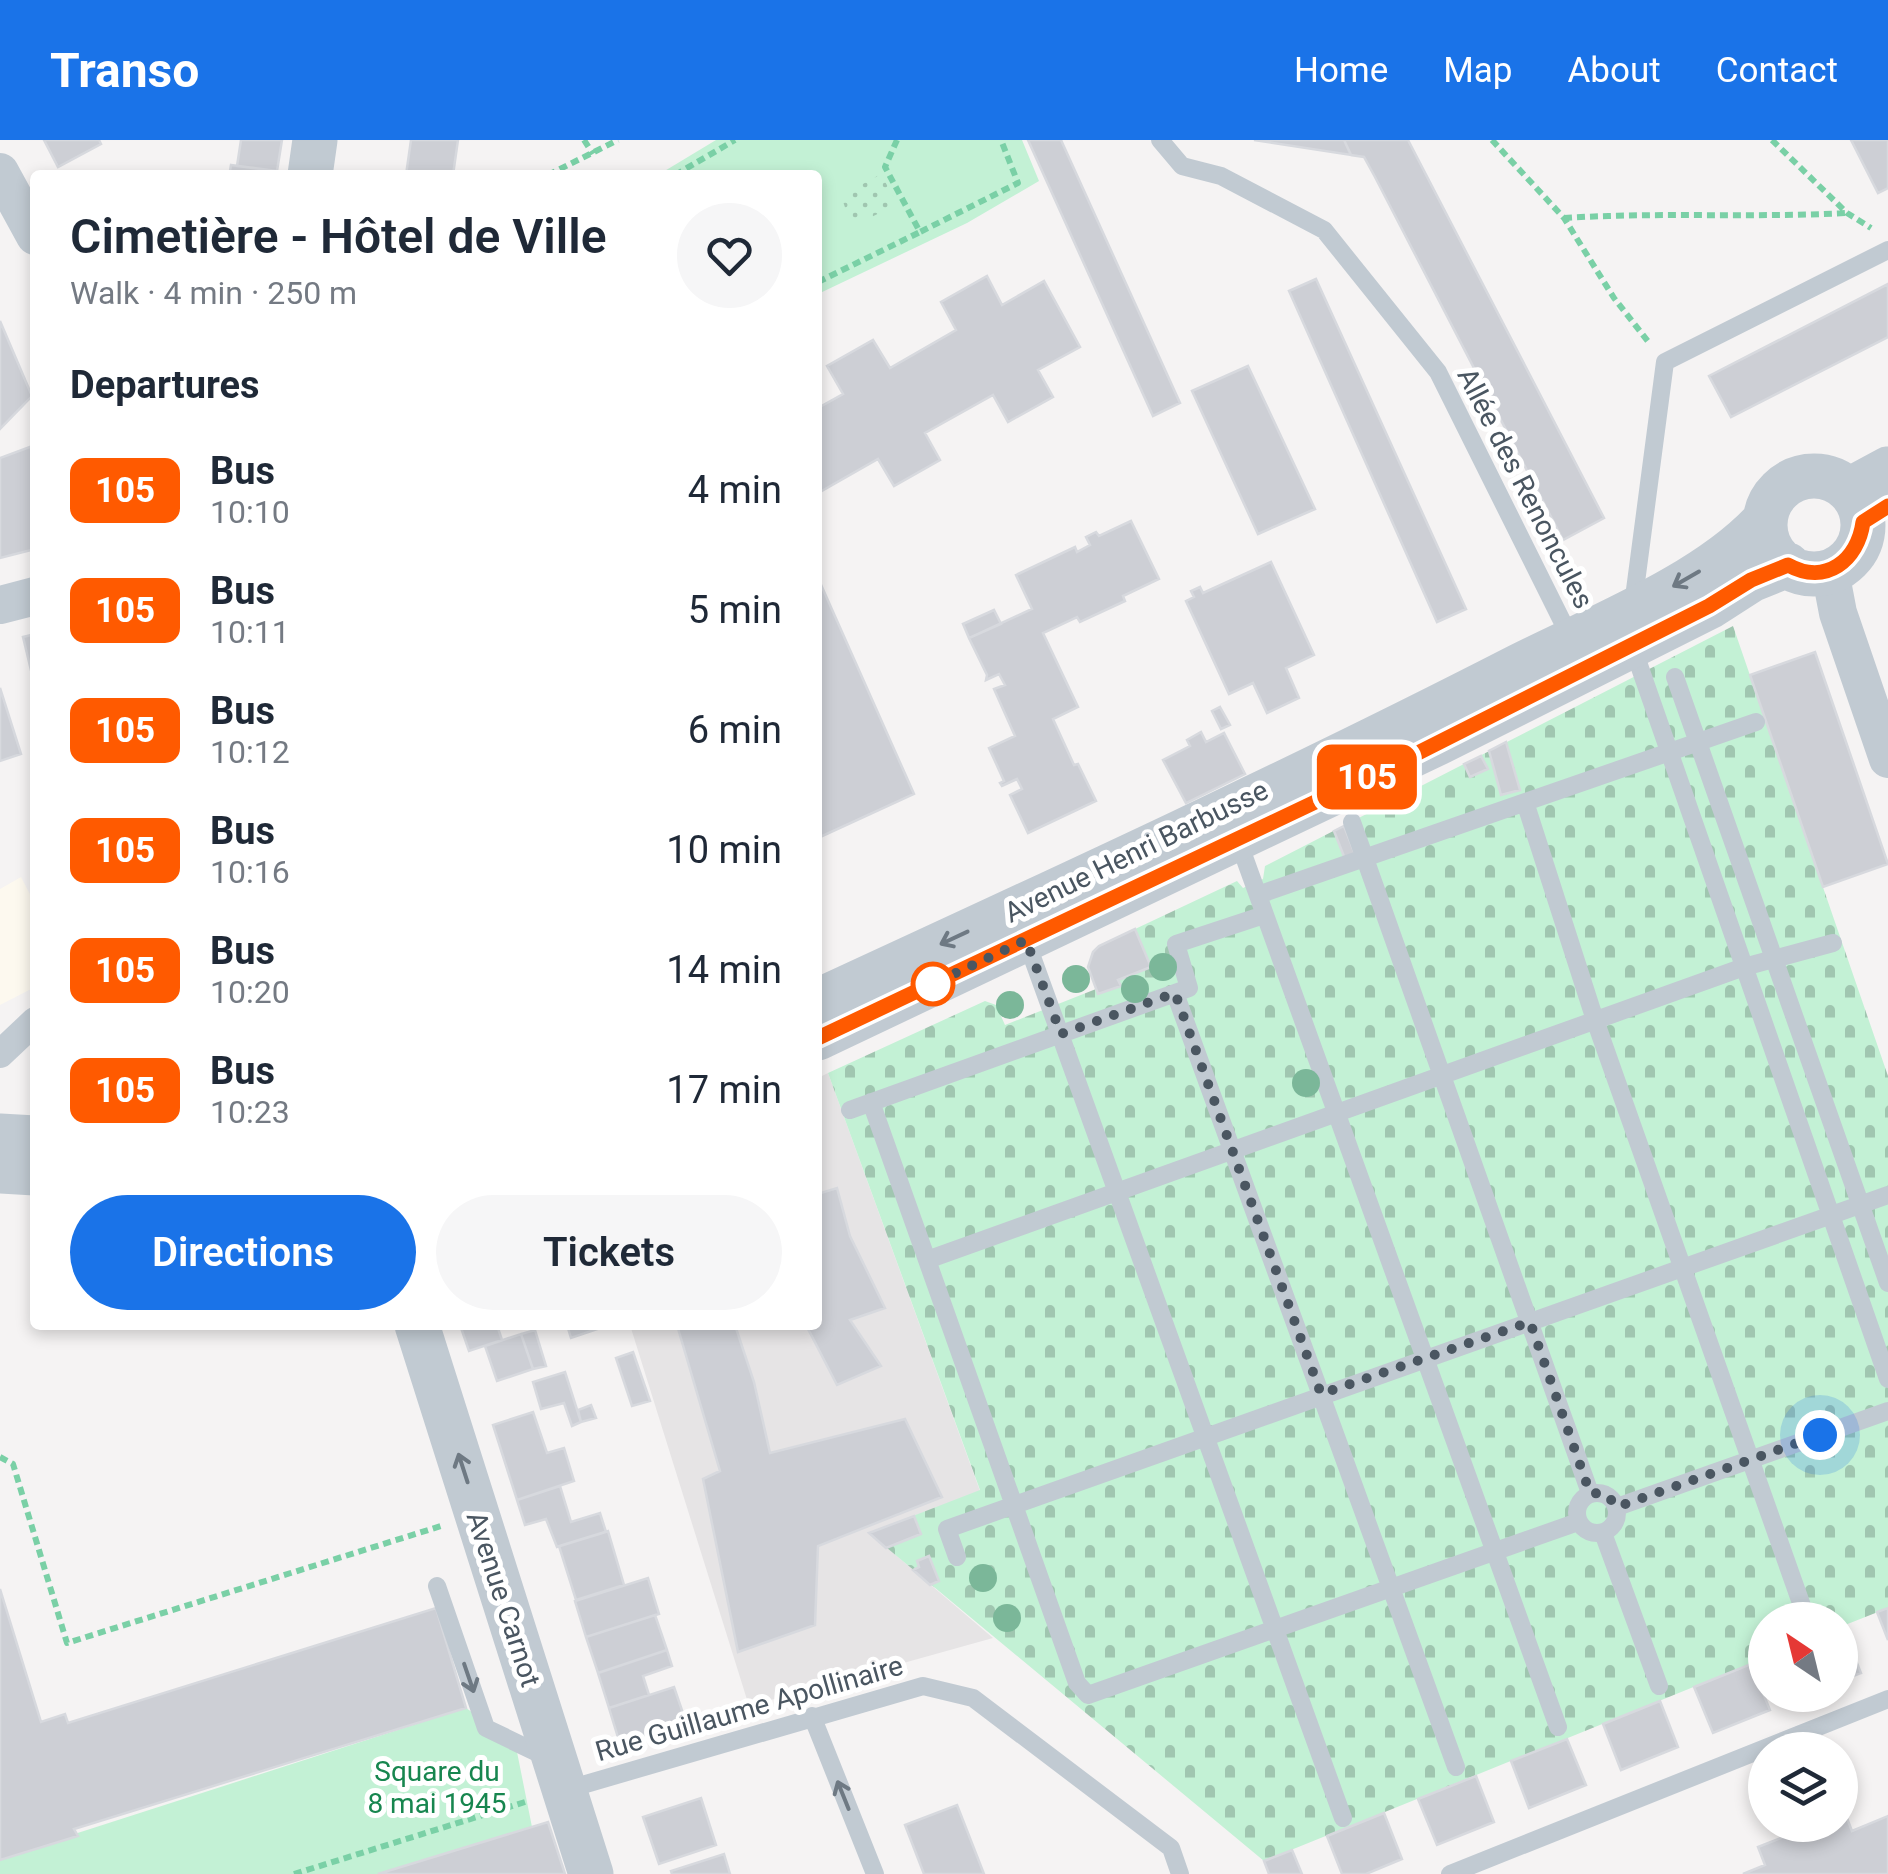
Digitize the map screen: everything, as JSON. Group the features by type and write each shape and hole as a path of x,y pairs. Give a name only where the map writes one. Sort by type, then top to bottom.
{"street":[{"path":"311,170 315,140"},
{"path":"0,172 30,227"},
{"path":"1809,568 1850,558 1860,542 1872,497 1832,479 1812,475 1792,480 1776,494 1764,521 1770,546 1809,568 1838,613 1888,759"},
{"name":"Avenue Henri Barbusse","path":"822,1036 1238,840 1632,627 1704,568 1752,535 1764,521"},
{"name":"Avenue Henri Barbusse","path":"822,999 1409,721 1571,640 1709,606 1763,574 1809,568"},
{"path":"0,605 30,597"},
{"path":"0,1054 30,1026"},
{"path":"0,1136 30,1138"},
{"path":"0,1171 30,1173"},
{"name":"Avenue Carnot","path":"419,1330 591,1874"}],"lane":[{"name":"Allée des Renoncules","path":"1160,140 1182,166 1221,176 1324,230 1438,372 1571,640"},
{"path":"1888,250 1665,362 1632,627 1668,752 1888,1379"},
{"path":"1676,677 1888,1283"},
{"path":"1258,895 1756,722"},
{"path":"1525,802 1595,1020 1801,1602"},
{"path":"1352,822 1590,1493"},
{"path":"1238,840 1558,1727"},
{"path":"850,1110 1189,988 1176,944 1264,915"},
{"path":"1026,940 1344,1818"},
{"path":"927,1260 1744,967 1833,942"},
{"path":"1175,993 1456,1767"},
{"path":"871,1102 1078,1683 1088,1695 1578,1522"},
{"path":"957,1557 947,1528 1888,1196"},
{"path":"1617,1507 1888,1411"},
{"path":"1590,1493 1606,1494 1617,1507 1615,1522 1603,1533 1584,1530 1578,1522 1578,1504 1590,1493"},
{"path":"1603,1533 1659,1686"},
{"path":"437,1586 486,1728 515,1742 560,1776"},
{"name":"Rue Guillaume Apollinaire","path":"560,1776 923,1686 974,1698 1171,1848 1180,1874"},
{"path":"1450,1874 1888,1699"},
{"path":"515,1742 537,1701"},
{"path":"812,1716 875,1874"}],"path":[{"path":"584,140 592,154"},
{"path":"558,170 618,140"},
{"path":"684,170 735,140"},
{"path":"897,140 885,166 920,232"},
{"path":"822,280 1018,183 1001,140"},
{"path":"1492,140 1564,218 1614,298 1665,362"},
{"path":"1772,140 1846,213 1874,230"},
{"path":"1564,218 1642,213 1846,213"},
{"path":"0,1457 13,1464 67,1643 434,1528"},
{"path":"294,1874 560,1776"}],"shaded area":[{"path":"21,877 30,894 30,990 0,1005 0,889"},
{"path":"828,1073 980,1491 870,1533 993,1638 749,1706 632,1330 822,1330 822,1076"}],"green space":[{"path":"716,140 1022,140 1039,181 967,223 822,292 822,170 666,170"},
{"path":"881,174 897,204 852,227 841,196"},
{"path":"1733,626 1888,1076 1888,1608 1858,1620 1858,1602 1748,1602 1748,1665 1264,1861 869,1533 980,1490 828,1073 985,1001 996,1005 1005,1025 1096,989 1088,967 1099,946 1237,881 1243,888 1263,879 1265,866"},
{"name":"Square du 8 mai 1945","path":"466,1708 515,1742 532,1827 378,1874 0,1874 0,1858"}],"building":[{"path":"44,140 99,140 101,144 58,167"},
{"path":"241,140 282,140 277,170 237,166"},
{"path":"411,140 458,140 454,170 407,170"},
{"path":"1028,140 1061,140 1180,403 1153,416"},
{"path":"1254,140 1344,140 1351,155"},
{"path":"1344,140 1408,140 1604,518 1563,540 1375,177 1364,157 1351,155"},
{"path":"1851,140 1888,140 1888,188 1878,193"},
{"path":"231,165 269,170 230,170"},
{"path":"987,276 1002,305 1044,281 1080,347 1038,370 1053,397 1008,422 993,395 925,433 940,460 894,486 878,459 822,491 822,406 843,394 827,366 873,340 890,368 956,330 941,302"},
{"path":"1316,279 1466,609 1437,622 1289,291"},
{"path":"1888,284 1888,337 1731,417 1709,376"},
{"path":"0,321 30,398 0,429"},
{"path":"1248,366 1315,509 1258,534 1192,391"},
{"path":"30,447 30,550 0,558 0,458"},
{"path":"1131,521 1159,579 1123,596 1125,601 1080,622 1077,617 1043,633 1078,707 1053,719 1096,801 1028,833 1010,795 1022,789 1017,779 1002,786 1004,781 989,748 1015,736 994,689 1005,685 999,674 986,680 969,638 1032,609 1016,575 1075,547 1077,552 1090,545 1086,537 1096,532 1099,536"},
{"path":"1271,562 1314,655 1286,668 1299,698 1267,713 1253,683 1229,694 1186,601 1194,597 1191,591 1200,587 1203,593"},
{"path":"822,587 914,794 822,836"},
{"path":"994,610 1001,624 969,638 963,624"},
{"path":"30,635 30,666 23,637"},
{"path":"1815,652 1888,864 1823,887 1750,675"},
{"path":"0,688 21,754 0,761"},
{"path":"1220,707 1230,725 1221,729 1212,711"},
{"path":"1201,732 1206,742 1224,733 1245,774 1186,803 1163,760 1190,746 1187,740"},
{"path":"1506,742 1520,790 1501,795 1489,751"},
{"path":"1481,756 1488,769 1470,777 1464,764"},
{"path":"1344,826 1355,854 1345,859 1334,831"},
{"path":"1135,929 1151,967 1118,980 1121,986 1098,994 1088,967 1093,952"},
{"path":"837,1188 850,1236 885,1308 850,1320 881,1366 837,1385 809,1330 822,1330 822,1193"},
{"path":"462,1330 499,1330 502,1340 469,1351"},
{"path":"535,1330 546,1366 533,1369 521,1334"},
{"path":"569,1330 594,1330 571,1338"},
{"path":"678,1330 737,1330 754,1382 770,1453 905,1419 942,1497 818,1546 815,1625 738,1652 703,1479 720,1471"},
{"path":"521,1334 533,1369 497,1381 485,1346"},
{"path":"633,1352 650,1401 632,1406 616,1358"},
{"path":"565,1372 581,1422 572,1426 564,1403 541,1409 533,1382"},
{"path":"591,1405 596,1418 581,1422 578,1410"},
{"path":"533,1412 547,1453 564,1448 574,1481 517,1500 493,1425"},
{"path":"560,1486 571,1522 600,1513 606,1532 557,1547 546,1519 525,1525 517,1500"},
{"path":"914,1516 921,1534 886,1548 869,1533"},
{"path":"608,1531 624,1585 576,1600 559,1546"},
{"path":"929,1556 939,1581 930,1585 913,1570 919,1567 917,1561"},
{"path":"648,1578 659,1614 586,1637 575,1601"},
{"path":"0,1589 41,1722 65,1714 68,1723 436,1608 466,1708 74,1829 78,1836 0,1860"},
{"path":"1888,1608 1888,1640 1877,1612"},
{"path":"655,1615 667,1650 598,1673 586,1637"},
{"path":"667,1650 672,1666 643,1676 649,1695 609,1708 598,1673"},
{"path":"1748,1665 1748,1712 1765,1712 1713,1733 1694,1687"},
{"path":"674,1687 686,1722 620,1744 609,1708"},
{"path":"1660,1701 1678,1747 1621,1770 1603,1724"},
{"path":"1567,1739 1586,1785 1529,1808 1511,1761"},
{"path":"1476,1776 1494,1822 1437,1845 1418,1799"},
{"path":"701,1798 716,1845 659,1864 643,1817"},
{"path":"957,1805 984,1874 924,1874 905,1825"},
{"path":"1384,1813 1402,1859 1366,1874 1342,1874 1327,1836"},
{"path":"1888,1816 1888,1874 1743,1874 1765,1865 1758,1847 1771,1842 1858,1842 1858,1828"},
{"path":"548,1822 565,1874 378,1874 486,1841"},
{"path":"1292,1850 1302,1874 1269,1874 1264,1861"},
{"path":"724,1854 730,1874 672,1874 671,1871"}],"bus line":[{"name":"105","path":"822,1036 1408,758 1709,606 1775,568 1788,565 1814,574 1834,570 1850,558 1860,542 1863,522 1888,506"}],"route":[{"path":"933,984 920,990 1026,940 1061,1034 1175,993 1321,1394 1530,1322 1590,1493 1606,1494 1617,1507 1820,1435"}]}
